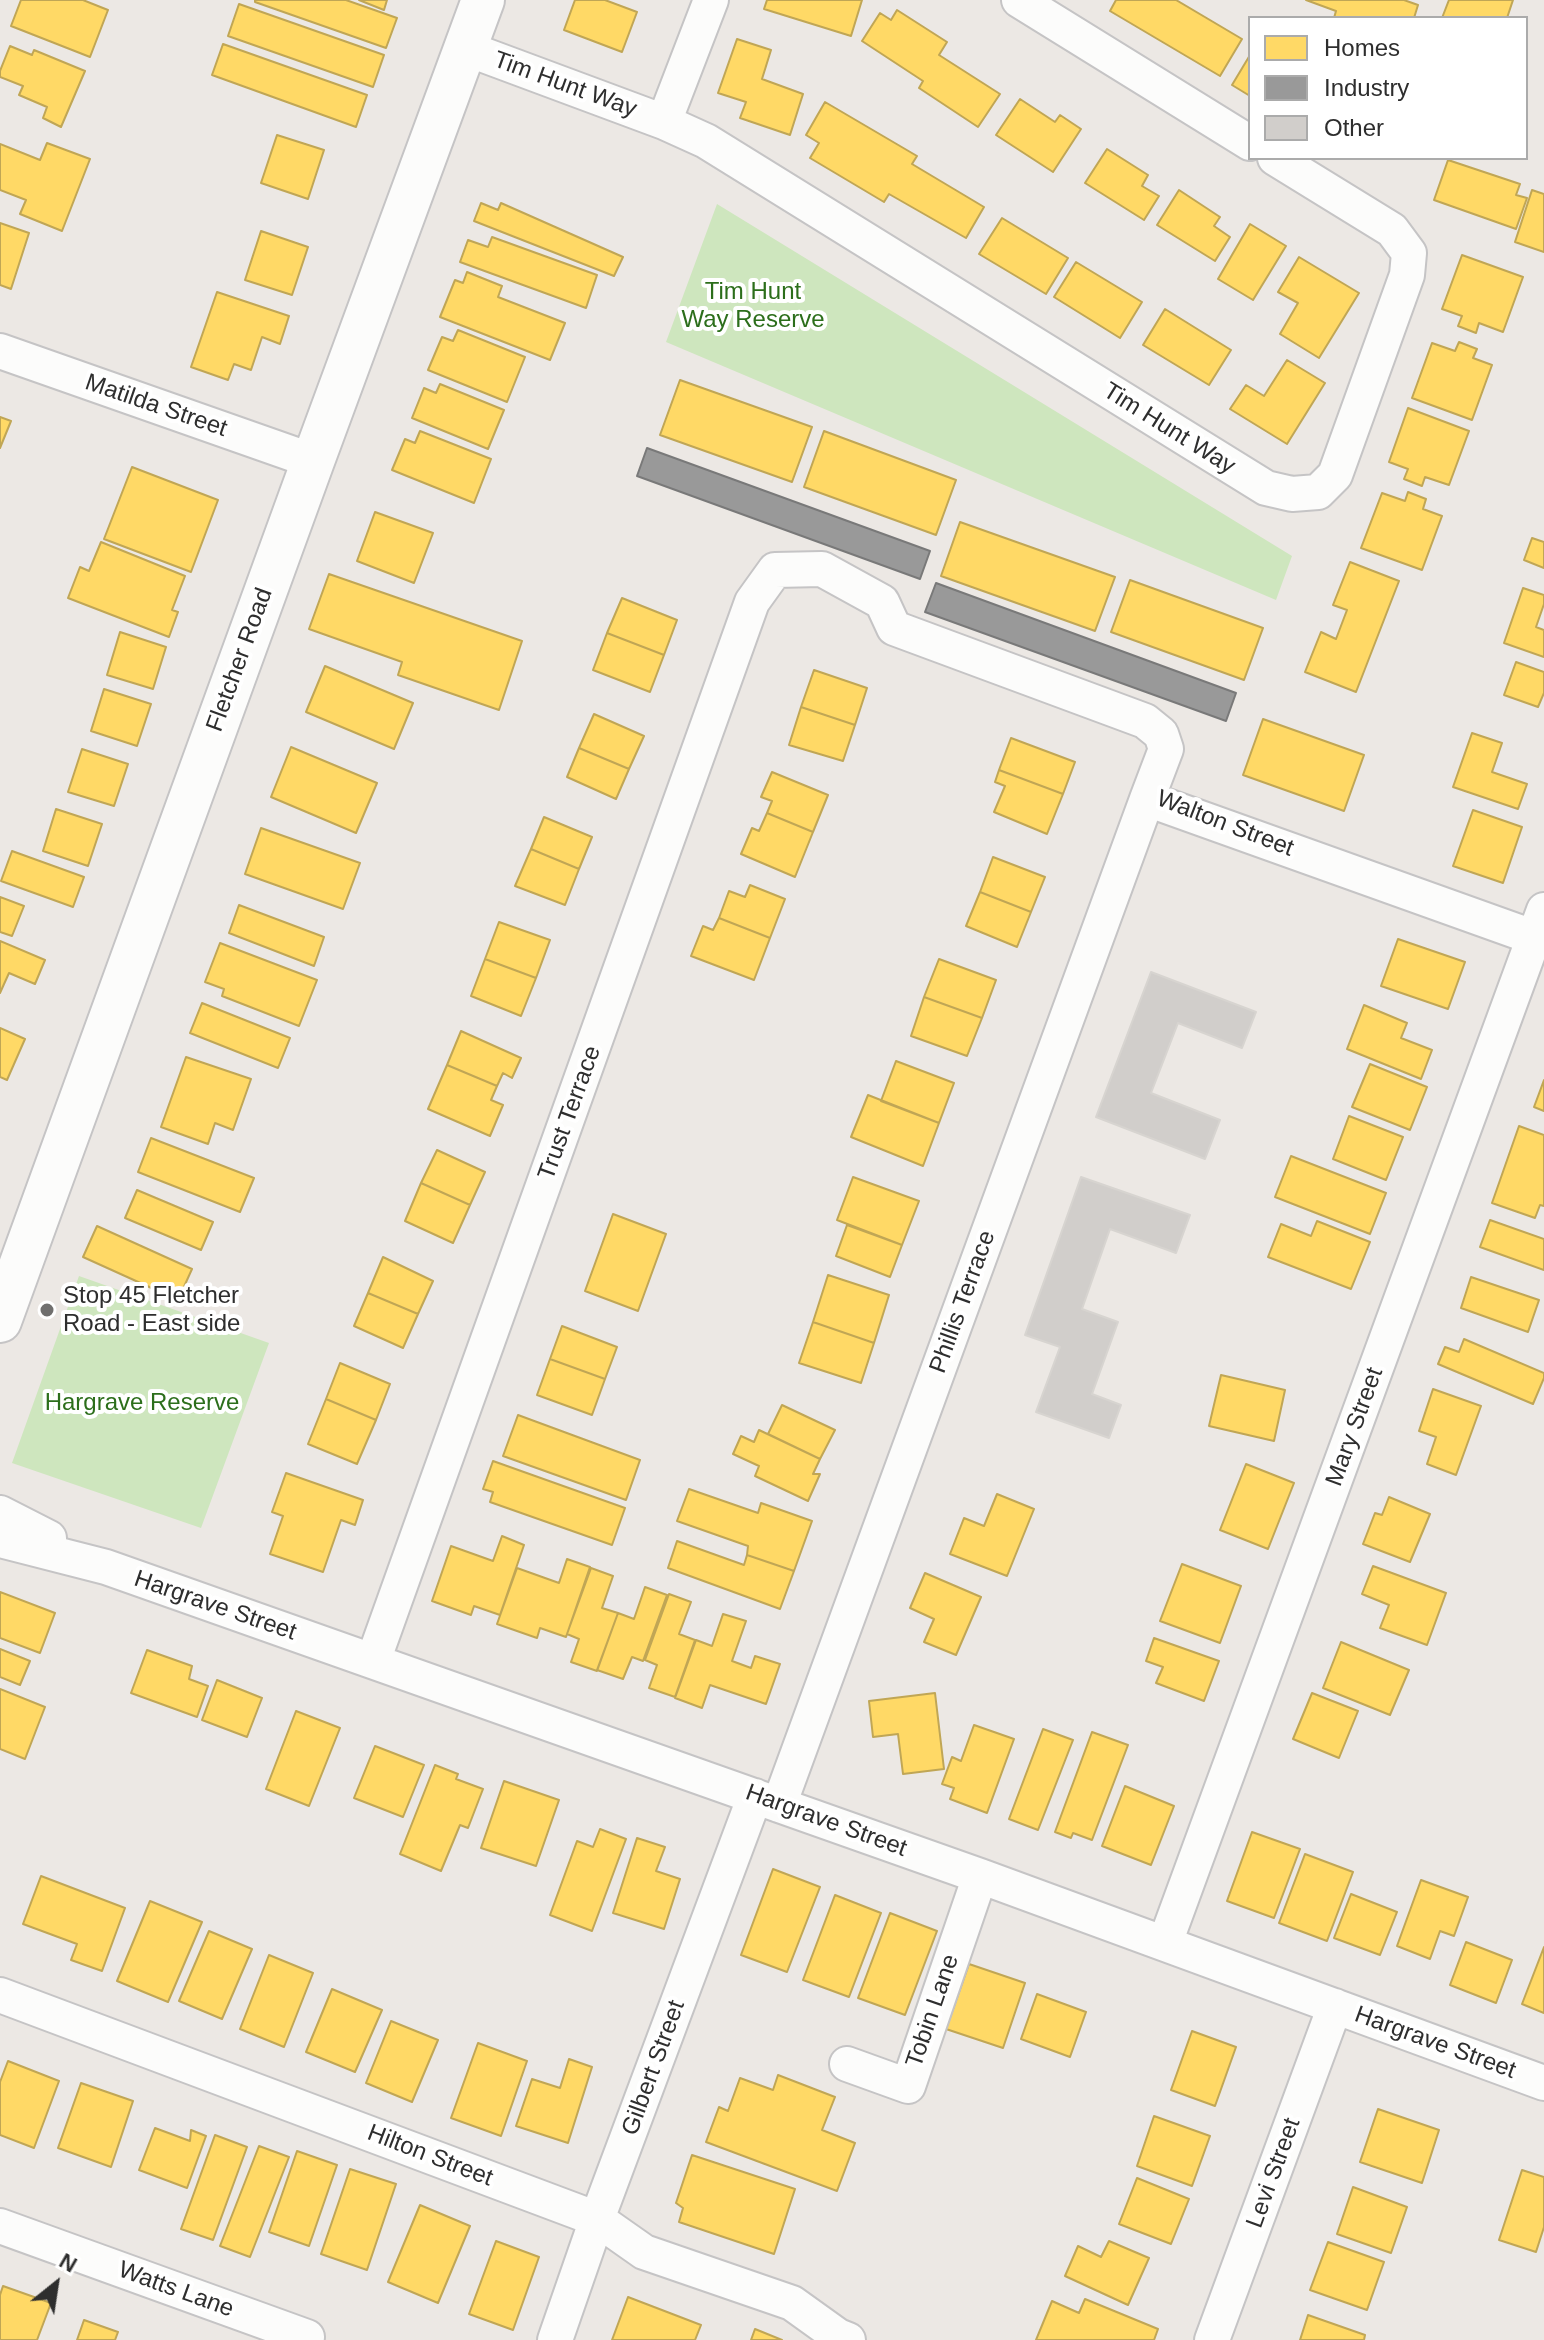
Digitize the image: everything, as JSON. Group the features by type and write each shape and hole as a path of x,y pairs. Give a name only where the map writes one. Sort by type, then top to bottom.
{"street":[{"name":"Fletcher Road","path":"0,1321 483,0"},
{"name":"Tim Hunt Way","path":"664,122 711,0"},
{"path":"1019,0 1248,142"},
{"name":"Tim Hunt Way","path":"465,48 664,122 706,141 1266,488 1292,494 1318,492 1335,475 1407,275 1409,253 1392,230 1278,160"},
{"name":"Matilda Street","path":"0,351 313,461"},
{"name":"Walton Street","path":"775,570 822,569 882,602 894,628 1145,721 1161,734 1166,749 1147,799 1541,930"},
{"name":"Trust Terrace","path":"373,1661 752,602 775,570"},
{"name":"Phillis Terrace","path":"767,1800 1147,799"},
{"name":"Mary Street","path":"1165,1943 1541,930"},
{"name":"Hargrave Street","path":"0,1513 106,1567"},
{"name":"Hargrave Street","path":"0,1540 106,1567 980,1876 1544,2083"},
{"name":"Gilbert Street","path":"555,2340 597,2219 767,1800"},
{"name":"Tobin Lane","path":"847,2064 908,2086 980,1876"},
{"name":"Hilton Street","path":"0,1995 597,2219 644,2252 792,2303 848,2340"},
{"name":"Levi Street","path":"1212,2340 1335,2006"},
{"name":"Watts Lane","path":"0,2226 307,2337"}],"green space":[{"name":"Tim Hunt Way Reserve","path":"717,204 1292,556 1276,600 666,342"},
{"name":"Hargrave Reserve","path":"79,1276 269,1343 201,1528 12,1463"}],"building: Homes":[{"path":"21,0 83,0 108,10 90,57 11,26"},
{"path":"255,0 346,0 397,18 386,48"},
{"path":"359,0 387,0 384,10"},
{"path":"575,0 605,0 637,12 622,52 564,30"},
{"path":"767,0 862,0 851,36 764,9"},
{"path":"1116,0 1176,0 1242,39 1220,76 1110,11"},
{"path":"1306,0 1404,0 1418,5 1415,16 1335,16 1336,11"},
{"path":"1449,0 1513,0 1508,16 1443,16"},
{"path":"239,4 384,55 373,87 228,36"},
{"path":"897,10 947,42 939,55 1000,94 978,127 919,88 923,81 862,41 880,13 891,20"},
{"path":"737,39 771,50 762,79 803,94 790,135 740,118 746,102 718,93"},
{"path":"223,44 367,95 356,127 212,75"},
{"path":"10,46 32,55 34,50 85,71 61,127 43,118 47,107 19,95 23,86 0,77"},
{"path":"1248,58 1248,95 1232,85"},
{"path":"1020,99 1055,122 1060,115 1081,129 1053,172 996,135"},
{"path":"825,102 917,156 912,164 984,207 966,238 889,194 884,202 810,158 819,143 806,135"},
{"path":"277,135 324,150 308,199 261,183"},
{"path":"47,143 90,159 62,231 20,214 26,200 0,190 0,144 40,160"},
{"path":"1107,149 1148,175 1142,186 1159,196 1144,220 1085,183"},
{"path":"1448,160 1520,184 1516,195 1527,198 1516,229 1434,200"},
{"path":"1179,190 1220,217 1214,226 1230,237 1215,261 1157,225"},
{"path":"1532,190 1544,194 1544,252 1515,242"},
{"path":"481,203 498,210 501,203 623,257 614,276 474,221"},
{"path":"1002,218 1068,258 1046,294 979,254"},
{"path":"0,223 29,233 11,289 0,285"},
{"path":"1250,224 1286,246 1253,300 1218,279"},
{"path":"261,231 308,247 292,295 245,280"},
{"path":"492,237 597,275 586,308 460,262 468,240 488,247"},
{"path":"1462,255 1523,277 1503,332 1479,323 1476,333 1458,326 1462,316 1442,309"},
{"path":"1299,257 1359,293 1319,358 1280,334 1298,303 1278,292"},
{"path":"1076,262 1142,302 1120,338 1054,297"},
{"path":"467,272 502,286 498,297 565,323 550,360 440,317 455,280 463,283"},
{"path":"217,292 289,316 280,344 262,337 251,370 234,364 228,380 191,367"},
{"path":"1165,309 1231,350 1209,385 1143,345"},
{"path":"458,330 525,357 507,402 428,370 442,337 453,341"},
{"path":"1459,342 1477,349 1473,358 1492,365 1472,420 1412,398 1432,343 1455,351"},
{"path":"1287,360 1325,383 1287,444 1230,409 1246,385 1264,396"},
{"path":"680,380 812,427 792,482 660,435"},
{"path":"440,384 504,410 488,449 412,418 424,388 436,393"},
{"path":"1408,408 1469,431 1449,485 1425,477 1422,486 1404,479 1408,469 1389,462"},
{"path":"0,417 11,421 0,448"},
{"path":"420,431 491,459 474,503 392,470 405,439 415,443"},
{"path":"824,431 956,480 936,535 804,487"},
{"path":"132,467 218,500 191,572 104,539"},
{"path":"1408,492 1426,499 1423,509 1442,516 1422,570 1361,548 1382,493 1405,501"},
{"path":"375,512 433,533 414,583 357,561"},
{"path":"960,522 1115,577 1095,631 941,576"},
{"path":"1532,538 1544,542 1544,568 1524,560"},
{"path":"101,542 185,576 172,610 178,612 169,637 68,598 80,567 89,571"},
{"path":"1350,562 1399,581 1356,692 1305,672 1321,632 1336,639 1347,610 1333,605"},
{"path":"329,574 522,641 499,710 398,675 402,662 309,629"},
{"path":"1130,580 1263,628 1244,680 1111,632"},
{"path":"1523,588 1544,595 1536,627 1544,630 1544,657 1504,643"},
{"path":"622,598 677,620 664,655 607,633"},
{"path":"120,632 166,647 153,689 107,675"},
{"path":"607,633 664,655 650,692 593,670"},
{"path":"1516,662 1544,672 1544,693 1538,707 1504,695"},
{"path":"325,666 413,703 394,749 306,712"},
{"path":"814,670 867,688 855,725 801,707"},
{"path":"104,689 151,704 137,746 91,731"},
{"path":"801,707 855,725 843,761 789,745"},
{"path":"594,714 644,736 629,769 579,748"},
{"path":"1263,719 1364,755 1344,811 1243,775"},
{"path":"1472,733 1502,743 1492,772 1527,784 1518,809 1453,787"},
{"path":"1011,738 1075,762 1063,794 999,770"},
{"path":"291,747 377,783 356,833 271,797"},
{"path":"579,748 629,769 616,799 567,777"},
{"path":"82,749 128,764 114,806 68,792"},
{"path":"999,770 1063,794 1047,834 994,812 1005,786 995,782"},
{"path":"772,772 828,795 813,832 767,813 772,801 761,797"},
{"path":"56,809 102,824 88,866 43,851"},
{"path":"1473,810 1522,827 1503,883 1453,866"},
{"path":"767,813 813,832 795,877 741,854 752,828 759,831"},
{"path":"544,817 592,837 579,869 531,849"},
{"path":"261,828 360,863 343,909 245,874"},
{"path":"531,849 579,869 565,905 515,886"},
{"path":"12,851 84,877 73,907 1,881"},
{"path":"993,857 1045,877 1031,912 980,892"},
{"path":"750,885 785,899 770,938 719,918 729,891 745,897"},
{"path":"980,892 1031,912 1017,947 966,926"},
{"path":"0,897 24,906 12,936 0,932"},
{"path":"239,905 324,937 314,966 229,933"},
{"path":"719,918 770,938 754,980 691,956 703,926 713,930"},
{"path":"499,922 550,940 536,978 485,959"},
{"path":"1398,939 1465,962 1448,1009 1381,986"},
{"path":"0,941 45,960 35,984 9,973 0,993"},
{"path":"220,943 317,980 299,1026 222,996 224,989 205,982"},
{"path":"485,959 536,978 521,1016 471,996"},
{"path":"939,959 996,980 982,1018 924,997"},
{"path":"924,997 982,1018 967,1056 911,1036"},
{"path":"202,1003 290,1038 278,1068 190,1033"},
{"path":"1364,1005 1407,1023 1401,1038 1432,1050 1421,1079 1347,1049"},
{"path":"0,1028 25,1039 7,1080 0,1077"},
{"path":"461,1031 521,1058 512,1078 503,1073 497,1086 447,1065"},
{"path":"186,1057 251,1079 233,1130 215,1123 208,1144 161,1127"},
{"path":"896,1061 954,1083 939,1123 881,1101"},
{"path":"1370,1064 1427,1087 1410,1130 1352,1107"},
{"path":"447,1065 497,1086 491,1100 503,1105 490,1136 428,1109"},
{"path":"1544,1080 1544,1111 1534,1107"},
{"path":"868,1095 939,1123 923,1166 851,1137"},
{"path":"1349,1116 1403,1137 1386,1180 1333,1159"},
{"path":"1519,1126 1544,1135 1544,1206 1540,1205 1535,1218 1492,1203"},
{"path":"151,1138 254,1178 240,1212 138,1172"},
{"path":"437,1150 485,1172 470,1205 421,1183"},
{"path":"1291,1156 1386,1193 1370,1234 1275,1197"},
{"path":"853,1177 919,1201 902,1245 837,1220"},
{"path":"421,1183 470,1205 453,1243 405,1221"},
{"path":"137,1190 213,1222 201,1250 125,1218"},
{"path":"613,1214 666,1234 638,1311 585,1291"},
{"path":"1490,1220 1544,1239 1544,1270 1480,1247"},
{"path":"1317,1221 1370,1242 1351,1289 1268,1257 1281,1224 1311,1236"},
{"path":"847,1225 902,1245 890,1277 836,1256"},
{"path":"97,1226 192,1269 178,1300 83,1257"},
{"path":"383,1257 433,1281 418,1314 368,1293"},
{"path":"828,1275 889,1295 874,1343 813,1322"},
{"path":"1471,1277 1539,1300 1528,1332 1461,1308"},
{"path":"368,1293 418,1314 403,1348 354,1326"},
{"path":"813,1322 874,1343 861,1383 799,1363"},
{"path":"562,1326 617,1347 605,1379 550,1359"},
{"path":"1464,1339 1544,1373 1533,1404 1438,1364 1445,1347 1459,1352"},
{"path":"550,1359 605,1379 592,1415 537,1395"},
{"path":"340,1363 390,1384 376,1420 326,1399"},
{"path":"1221,1375 1285,1390 1274,1441 1209,1426"},
{"path":"1433,1389 1481,1406 1456,1475 1427,1464 1436,1437 1419,1431"},
{"path":"326,1399 376,1420 357,1464 308,1444"},
{"path":"782,1405 835,1430 820,1459 768,1434"},
{"path":"518,1415 640,1460 626,1500 503,1456"},
{"path":"759,1430 820,1459 813,1474 820,1474 808,1501 755,1476 759,1466 733,1454 741,1436 754,1442"},
{"path":"493,1461 625,1508 612,1545 490,1502 493,1492 483,1489"},
{"path":"1246,1464 1294,1483 1268,1549 1220,1530"},
{"path":"286,1473 363,1500 355,1525 341,1520 323,1572 270,1554 283,1516 272,1512"},
{"path":"689,1489 758,1513 761,1503 812,1521 794,1571 747,1555 748,1546 677,1521"},
{"path":"997,1494 1034,1509 1007,1576 950,1554 964,1518 984,1526"},
{"path":"1389,1497 1430,1514 1410,1562 1363,1544 1375,1513 1382,1515"},
{"path":"502,1536 524,1545 500,1615 474,1606 471,1615 432,1601 451,1546 493,1561"},
{"path":"677,1541 744,1565 747,1555 794,1571 780,1609 668,1568"},
{"path":"567,1559 590,1567 566,1637 540,1628 537,1638 497,1624 517,1568 559,1583"},
{"path":"1182,1564 1241,1586 1220,1643 1160,1621"},
{"path":"1373,1566 1446,1593 1427,1645 1380,1628 1389,1605 1362,1594"},
{"path":"591,1568 613,1576 602,1608 618,1613 597,1671 571,1662 579,1639 567,1634"},
{"path":"925,1573 981,1597 956,1655 924,1642 934,1619 910,1608"},
{"path":"645,1587 667,1595 643,1661 632,1657 623,1679 597,1670 618,1613 634,1619"},
{"path":"0,1592 55,1613 40,1653 0,1638"},
{"path":"669,1594 691,1602 679,1634 695,1640 675,1697 649,1688 657,1665 645,1660"},
{"path":"723,1614 746,1621 732,1661 751,1668 755,1656 780,1664 766,1704 710,1685 702,1708 675,1698 696,1640 712,1646"},
{"path":"1154,1638 1219,1661 1204,1701 1156,1683 1163,1667 1146,1661"},
{"path":"1341,1642 1409,1670 1390,1715 1323,1688"},
{"path":"0,1649 30,1661 20,1685 0,1677"},
{"path":"147,1650 192,1666 189,1679 208,1686 197,1717 131,1693"},
{"path":"217,1680 262,1698 247,1737 202,1720"},
{"path":"0,1689 45,1707 25,1759 0,1749"},
{"path":"935,1693 944,1769 903,1774 898,1734 873,1737 869,1701"},
{"path":"1312,1693 1358,1711 1339,1758 1293,1739"},
{"path":"296,1711 340,1728 309,1806 266,1789"},
{"path":"974,1725 1014,1739 987,1813 950,1799 954,1788 942,1784 952,1757 961,1761"},
{"path":"1043,1729 1073,1740 1038,1830 1009,1819"},
{"path":"1092,1732 1128,1745 1092,1840 1073,1833 1071,1838 1055,1832"},
{"path":"375,1746 424,1765 403,1817 354,1798"},
{"path":"435,1765 458,1774 456,1779 483,1789 468,1828 460,1825 441,1871 400,1854"},
{"path":"504,1781 559,1800 536,1866 481,1848"},
{"path":"1125,1786 1174,1806 1151,1865 1102,1846"},
{"path":"600,1829 626,1839 592,1931 550,1915 577,1841 593,1847"},
{"path":"1252,1832 1300,1849 1274,1918 1227,1901"},
{"path":"637,1838 665,1847 656,1871 680,1879 664,1929 613,1913"},
{"path":"1305,1854 1353,1872 1327,1941 1279,1923"},
{"path":"773,1869 820,1887 787,1972 741,1955"},
{"path":"41,1876 125,1908 102,1971 71,1960 77,1944 23,1924"},
{"path":"1421,1880 1468,1897 1454,1936 1440,1931 1430,1959 1397,1946"},
{"path":"1351,1894 1397,1912 1380,1955 1334,1938"},
{"path":"835,1895 881,1913 849,1997 803,1980"},
{"path":"150,1901 202,1922 168,2002 117,1981"},
{"path":"890,1913 937,1931 905,2015 858,1998"},
{"path":"209,1931 252,1949 222,2019 179,2001"},
{"path":"1466,1942 1512,1960 1496,2003 1450,1985"},
{"path":"1544,1947 1544,2013 1522,2004"},
{"path":"269,1955 313,1973 284,2047 240,2029"},
{"path":"969,1964 1025,1983 1003,2048 946,2029"},
{"path":"332,1989 382,2010 355,2072 306,2052"},
{"path":"1037,1994 1086,2012 1070,2057 1021,2039"},
{"path":"391,2021 438,2040 412,2102 366,2083"},
{"path":"1192,2031 1236,2047 1215,2106 1171,2090"},
{"path":"478,2043 527,2061 501,2136 451,2118"},
{"path":"569,2059 592,2067 568,2143 516,2126 532,2079 560,2088"},
{"path":"8,2061 59,2081 34,2148 0,2135 0,2082"},
{"path":"778,2075 835,2097 822,2130 855,2143 837,2191 706,2142 719,2107 728,2111 740,2078 773,2090"},
{"path":"81,2083 133,2101 111,2167 58,2148"},
{"path":"1378,2109 1439,2130 1422,2183 1360,2162"},
{"path":"1154,2116 1210,2136 1192,2186 1137,2166"},
{"path":"155,2128 190,2141 191,2130 206,2136 187,2188 139,2170"},
{"path":"215,2135 247,2147 213,2240 181,2229"},
{"path":"259,2146 289,2157 250,2257 220,2246"},
{"path":"297,2151 337,2165 309,2246 269,2232"},
{"path":"692,2155 795,2189 774,2254 679,2222 683,2208 676,2203"},
{"path":"350,2169 396,2184 367,2270 321,2254"},
{"path":"1522,2170 1544,2177 1544,2227 1536,2252 1499,2240"},
{"path":"1137,2178 1189,2199 1171,2244 1119,2224"},
{"path":"1353,2187 1407,2207 1391,2253 1337,2234"},
{"path":"420,2205 470,2226 438,2303 388,2282"},
{"path":"496,2241 539,2257 513,2330 469,2314"},
{"path":"1109,2241 1149,2258 1128,2305 1065,2276 1078,2246 1101,2257"},
{"path":"1328,2242 1384,2262 1367,2310 1310,2290"},
{"path":"3,2286 51,2303 37,2340 0,2340 0,2295"},
{"path":"628,2297 701,2325 695,2340 612,2340"},
{"path":"1085,2299 1158,2329 1154,2340 1036,2340 1052,2301 1079,2313"},
{"path":"1308,2315 1365,2335 1364,2340 1300,2340"},
{"path":"84,2320 118,2332 115,2340 77,2340"},
{"path":"755,2329 782,2340 751,2340"}],"building: Industry":[{"path":"647,448 930,551 920,579 637,476"},
{"path":"936,583 1236,693 1226,721 925,612"}],"building: Other":[{"path":"1151,972 1256,1012 1242,1048 1178,1023 1151,1093 1220,1120 1205,1159 1096,1117"},
{"path":"1081,1177 1190,1215 1176,1253 1110,1229 1082,1309 1118,1322 1092,1394 1121,1405 1109,1438 1036,1412 1060,1347 1025,1335"}],"place":[{"name":"Stop 45 Fletcher Road - East side","path":"47,1310"}]}
